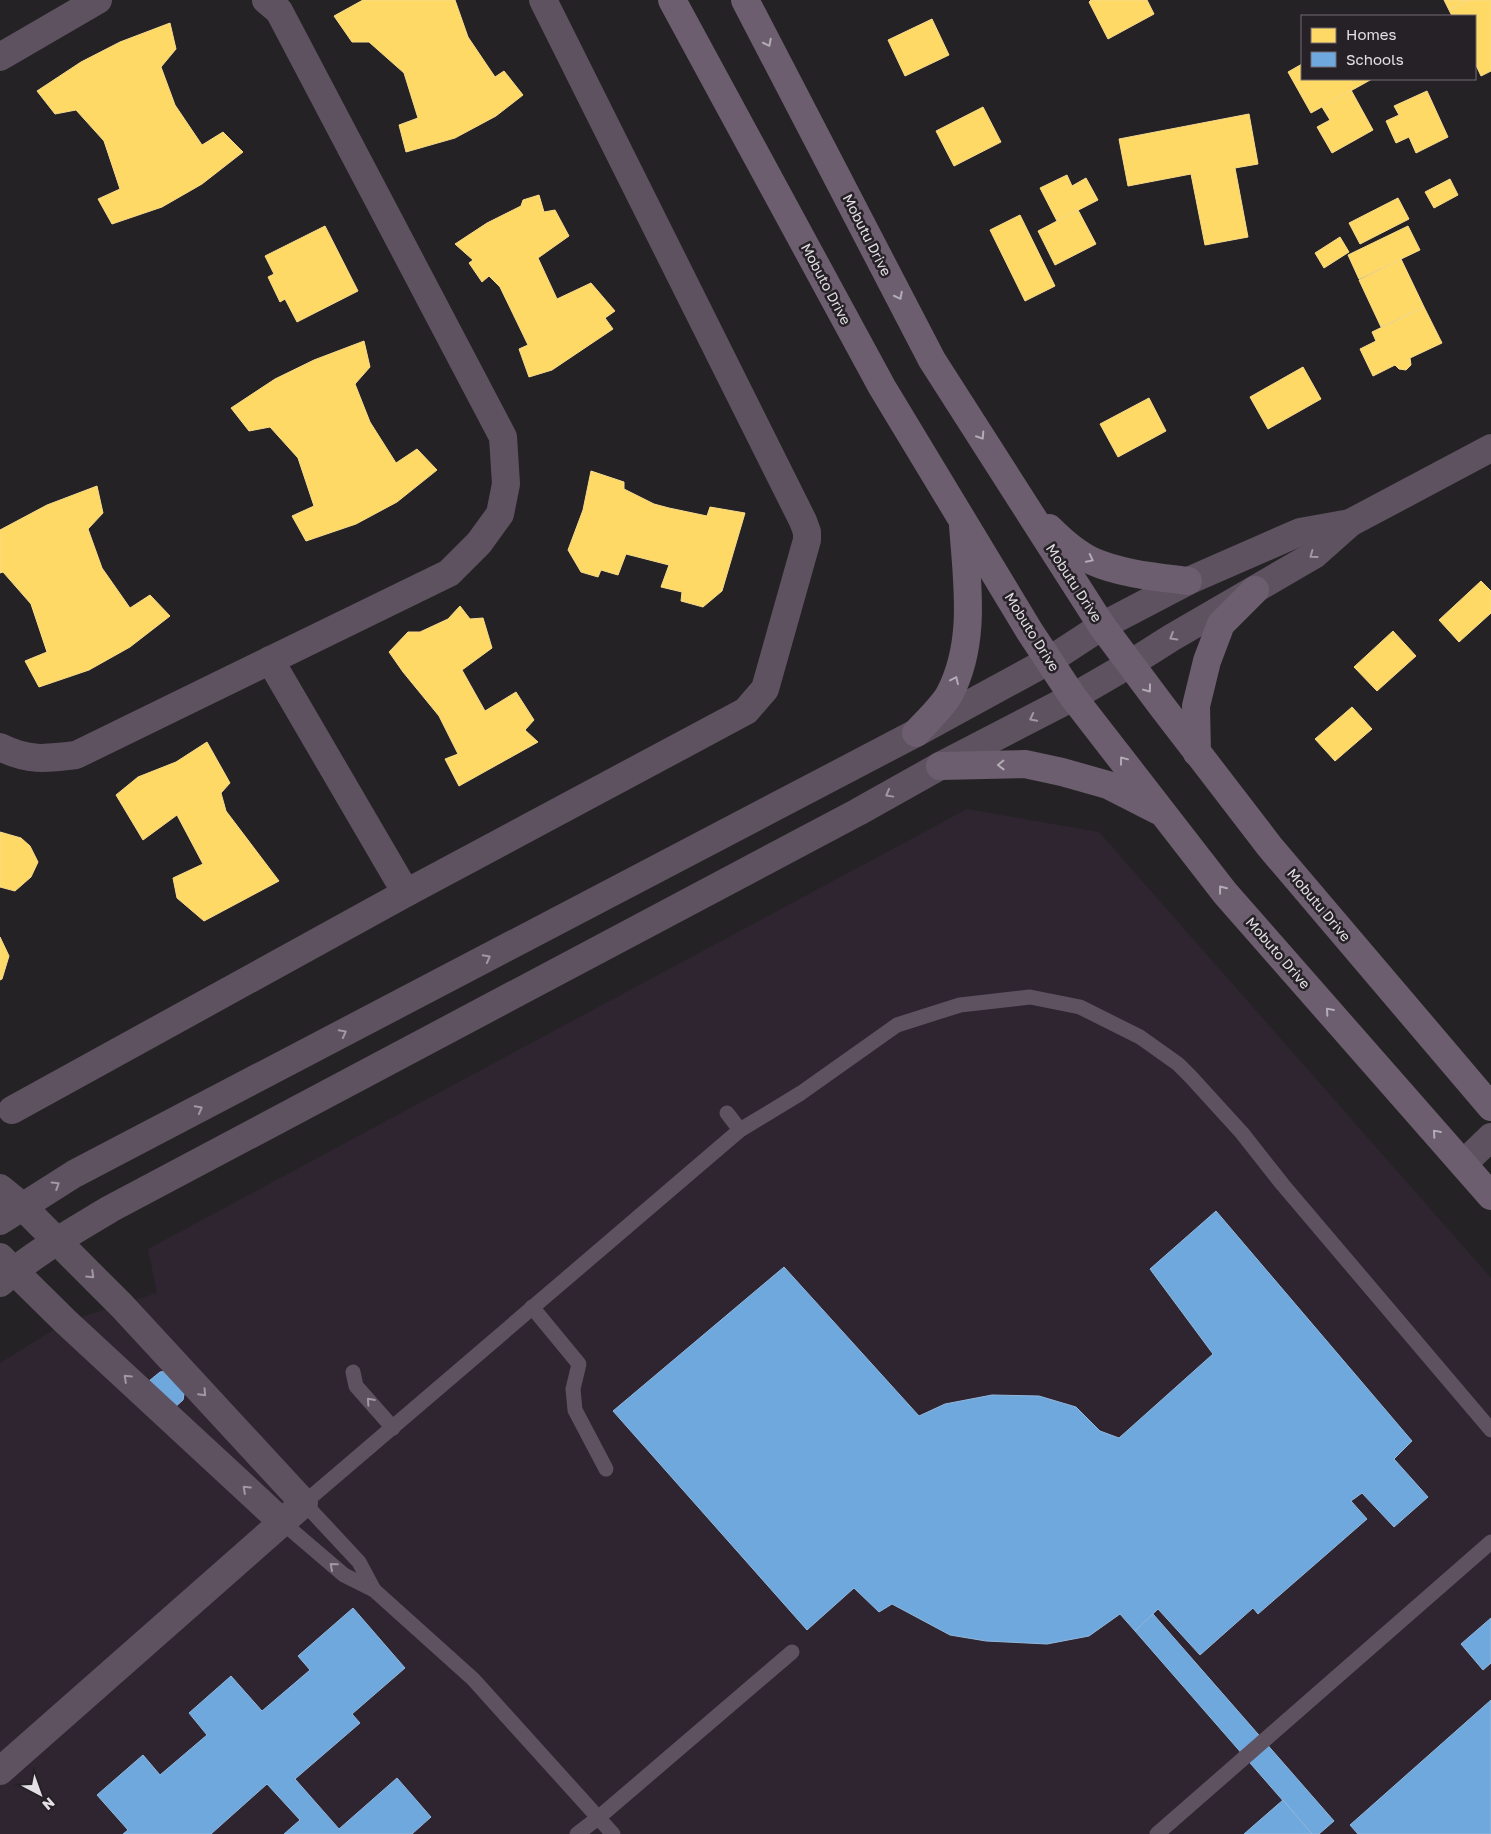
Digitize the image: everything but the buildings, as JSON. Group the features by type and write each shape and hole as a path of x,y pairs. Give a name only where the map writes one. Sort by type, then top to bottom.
{"main road":[{"name":"Mobuto Drive","path":"672,0 882,387 1030,632 1073,697 1226,893 1491,1196"},
{"name":"Mobutu Drive","path":"746,0 932,360 1102,626 1270,847 1491,1106"},
{"path":"1026,507 1068,546 1092,561 1141,574 1188,580"},
{"path":"916,733 948,697 960,670 967,641 968,596 962,519"},
{"path":"1197,753 1196,706 1207,661 1221,624 1255,590"},
{"path":"940,766 1025,764 1108,785 1163,813"}],"street":[{"path":"0,57 98,0"},
{"path":"0,747 16,755 44,760 76,755 448,573 479,543 500,514 506,484 503,437 279,11 266,0"},
{"path":"12,1110 406,892 746,711 765,689 807,540 807,532 543,0"},
{"path":"282,1522 74,1329 5,1270 110,1209 849,817 940,766 1073,697 1314,555 1350,523 1491,448"},
{"path":"11,1214 82,1170 916,733 1050,660 1102,626 1188,580 1300,532 1350,523"},
{"path":"270,660 406,892"},
{"path":"1463,1164 1491,1137"},
{"path":"0,1188 11,1214 56,1241 122,1306 304,1503 0,1771"}],"lane":[{"path":"374,1590 359,1562 304,1503 740,1130 801,1094 897,1025 960,1005 1030,997 1080,1007 1140,1037 1178,1064 1242,1133 1283,1185 1491,1430"},
{"path":"727,1113 740,1130"},
{"path":"532,1307 579,1364 573,1389 575,1410 606,1469"},
{"path":"353,1372 356,1386 393,1428"},
{"path":"282,1522 344,1575 374,1590 473,1679 613,1834"},
{"path":"1157,1834 1491,1542"},
{"path":"577,1834 792,1652"}],"shaded area":[{"path":"967,809 1099,832 1491,1278 1491,1834 0,1834 0,1363 66,1322 157,1293 148,1249"}]}
